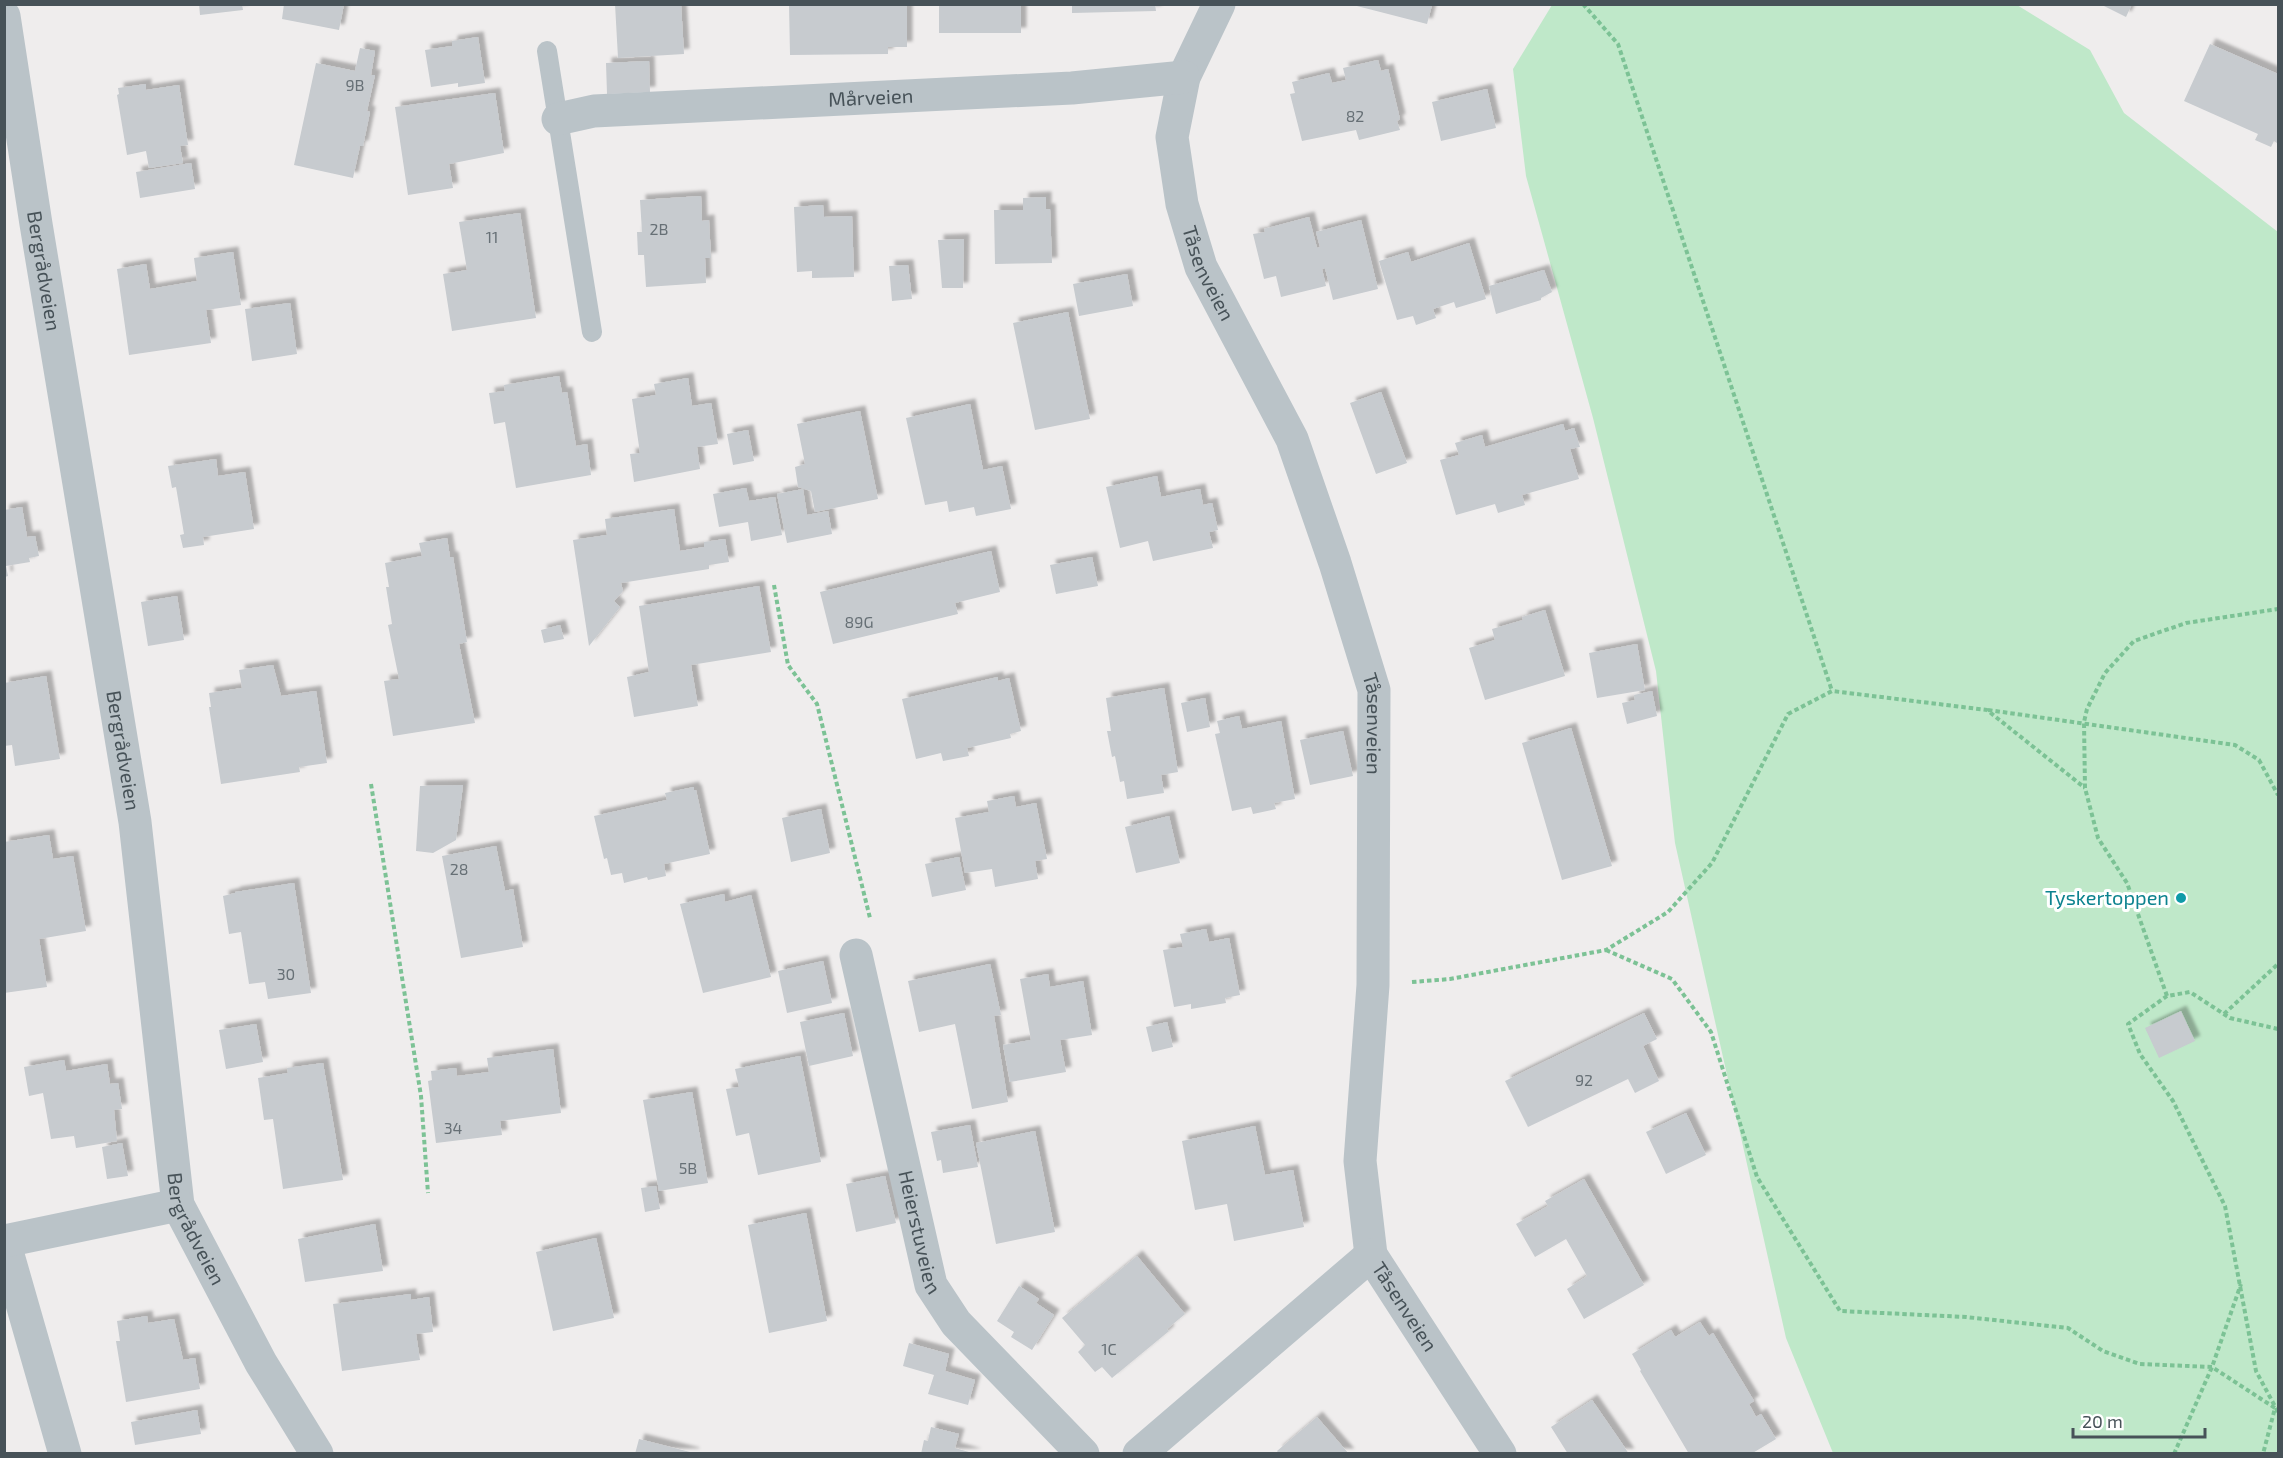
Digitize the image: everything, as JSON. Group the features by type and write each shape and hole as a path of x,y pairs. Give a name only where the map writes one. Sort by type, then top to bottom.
{"street":[{"name":"Tåsenveien","path":"1219,4 1184,76 1172,137 1182,204 1201,267 1292,439 1335,563 1374,690 1373,985 1360,1161 1371,1256 1500,1454"},
{"name":"Bergrådveien","path":"4,16 135,822 178,1205 261,1363 317,1454"},
{"name":"Mårveien","path":"558,119 594,111 1072,88 1184,76"},
{"name":"Heierstuveien","path":"856,955 931,1284 956,1323 1083,1454"},
{"path":"65,1454 5,1241 178,1205"},
{"path":"1139,1454 1371,1256"}],"lane":[{"path":"547,51 592,332"}],"path":[{"path":"1583,4 1618,44 1832,691"},
{"path":"774,585 788,665 817,704 870,918 856,955"},
{"path":"2167,996 2127,883 2098,838 2085,788 2084,722 2087,709 2105,673 2134,641 2186,623 2278,609"},
{"path":"1373,985 1450,979 1606,950 1668,912 1712,863 1788,714 1832,691 2084,722 2235,745 2259,760 2278,795"},
{"path":"1987,710 2085,788"},
{"path":"371,784 421,1096 428,1193"},
{"path":"1606,950 1672,979 1711,1032 1757,1177 1840,1311 1966,1317 2068,1328 2103,1351 2140,1364 2212,1367 2277,1410"},
{"path":"2224,1014 2278,964"},
{"path":"2263,1454 2277,1410 2256,1371 2225,1206 2173,1101 2140,1054 2128,1024 2167,996 2190,992 2230,1018 2278,1029"},
{"path":"2174,1454 2212,1367 2241,1284"}],"green space":[{"path":"1552,5 2017,5 2090,50 2124,113 2278,232 2278,1453 1833,1453 1786,1338 1675,843 1656,671 1593,418 1526,176 1513,69"}],"building":[{"path":"199,4 242,4 243,10 200,15"},
{"path":"284,4 344,4 339,30 282,19"},
{"path":"615,4 681,4 684,54 618,58"},
{"path":"789,4 907,4 907,47 888,47 888,54 790,55"},
{"path":"939,4 1021,4 1021,33 939,33"},
{"path":"1072,4 1155,4 1156,11 1072,13"},
{"path":"2100,4 2132,4 2126,17"},
{"path":"1353,5 1432,5 1427,24"},
{"path":"478,37 485,83 458,87 458,83 431,87 425,50 452,46 452,41"},
{"path":"2210,44 2278,74 2278,141 2277,143 2274,141 2271,147 2255,140 2258,134 2184,101"},
{"path":"360,48 375,51 371,75 375,75 367,111 370,112 363,146 360,146 353,178 294,165 316,63 355,71"},
{"path":"1378,60 1381,71 1388,69 1400,119 1397,121 1400,130 1359,140 1356,130 1302,141 1290,94 1295,93 1292,82 1329,73 1332,83 1346,80 1343,68"},
{"path":"649,61 650,92 607,94 606,63"},
{"path":"146,84 146,90 179,85 188,145 180,146 183,163 149,168 146,151 127,155 117,95 119,94 118,88"},
{"path":"1487,89 1496,128 1441,141 1432,102"},
{"path":"495,93 504,153 449,164 453,188 408,195 395,107"},
{"path":"191,163 195,189 140,198 136,172"},
{"path":"701,196 702,221 709,220 711,258 705,258 706,283 646,287 644,255 638,255 637,232 642,232 640,200"},
{"path":"1046,197 1046,209 1050,209 1052,263 995,264 994,210 1023,210 1023,198"},
{"path":"823,205 824,217 852,216 854,277 812,278 812,271 797,272 794,207"},
{"path":"520,213 536,318 452,331 443,274 467,270 459,222"},
{"path":"1309,217 1317,248 1320,247 1316,232 1361,220 1378,289 1333,300 1325,268 1322,269 1326,286 1281,297 1276,276 1264,279 1253,234"},
{"path":"964,239 963,288 942,288 938,240"},
{"path":"1469,243 1486,299 1456,308 1454,302 1433,309 1436,318 1416,325 1413,316 1397,320 1379,261 1408,252 1411,262"},
{"path":"233,252 241,305 206,310 211,343 129,355 117,269 146,264 150,289 197,281 194,258"},
{"path":"908,265 912,299 892,301 889,266"},
{"path":"1544,270 1552,292 1541,300 1496,314 1489,286"},
{"path":"1127,274 1133,306 1079,316 1073,284"},
{"path":"290,303 297,354 252,361 245,309"},
{"path":"1068,312 1090,419 1035,430 1013,323"},
{"path":"559,376 562,393 567,392 576,446 587,444 591,475 516,488 505,422 494,424 489,393 505,391 504,385"},
{"path":"688,378 692,406 711,403 718,444 697,447 700,469 634,482 630,454 640,453 632,399 656,395 654,384"},
{"path":"1381,392 1407,463 1376,474 1350,403"},
{"path":"970,404 983,470 1002,466 1011,509 976,516 974,507 949,512 947,501 925,505 906,418"},
{"path":"860,411 878,499 815,512 811,491 798,487 795,467 805,464 797,424"},
{"path":"1563,424 1565,431 1574,428 1580,447 1570,449 1579,479 1522,495 1525,505 1498,513 1495,504 1456,515 1440,460 1459,455 1455,443 1482,435 1485,447"},
{"path":"748,430 754,461 733,465 727,434"},
{"path":"216,459 218,476 245,472 254,529 203,537 204,545 183,548 180,535 184,534 176,487 172,488 168,466"},
{"path":"1157,476 1161,497 1200,489 1203,505 1212,503 1218,530 1209,532 1213,548 1153,561 1148,541 1120,548 1106,487"},
{"path":"746,488 749,501 775,497 782,535 751,541 748,522 719,527 713,494"},
{"path":"803,489 807,515 828,511 832,534 787,543 777,494"},
{"path":"22,507 27,537 35,536 39,556 29,558 30,562 6,566 8,576 5,577 4,510"},
{"path":"674,509 680,551 704,547 704,542 725,539 729,562 709,565 709,569 621,583 623,591 614,601 620,607 589,646 573,540 607,535 605,519"},
{"path":"447,538 450,557 453,557 467,642 459,644 475,723 393,736 384,681 399,679 388,625 392,624 385,563 422,556 419,543"},
{"path":"991,551 1000,592 955,603 958,614 833,644 820,592"},
{"path":"1092,557 1098,586 1056,594 1050,565"},
{"path":"759,586 771,652 691,665 698,706 634,717 627,677 649,672 639,606"},
{"path":"177,596 184,640 148,646 141,602"},
{"path":"1545,610 1565,676 1485,700 1469,648 1495,640 1492,629 1523,620 1522,617"},
{"path":"560,625 564,639 544,643 541,630"},
{"path":"1637,644 1645,690 1597,698 1589,653"},
{"path":"273,665 281,696 316,691 327,763 299,767 300,772 221,784 209,707 211,707 209,693 242,688 239,670"},
{"path":"46,676 60,759 15,766 12,745 4,746 4,683"},
{"path":"998,677 998,681 1009,678 1021,731 1010,734 1011,738 967,748 969,756 943,761 941,753 916,759 902,699"},
{"path":"1164,688 1178,772 1161,775 1164,793 1127,799 1124,781 1120,782 1115,756 1112,757 1107,731 1111,731 1106,698"},
{"path":"1652,691 1657,716 1627,724 1622,703 1635,700 1634,695"},
{"path":"1205,698 1210,727 1187,732 1181,703"},
{"path":"1239,716 1242,729 1281,721 1295,799 1274,803 1276,809 1253,814 1251,807 1232,811 1215,734 1220,733 1217,721"},
{"path":"1571,728 1612,866 1562,880 1522,743"},
{"path":"1343,731 1353,776 1310,785 1300,740"},
{"path":"463,785 456,840 433,853 416,851 420,786"},
{"path":"694,787 710,854 664,864 666,876 648,880 647,877 624,883 622,873 611,875 607,858 604,859 594,816 667,800 665,793"},
{"path":"1014,796 1016,807 1036,803 1047,859 1035,861 1038,879 995,887 992,869 965,873 955,818 989,812 987,801"},
{"path":"821,809 830,853 791,862 782,818"},
{"path":"1169,816 1180,863 1136,873 1125,827"},
{"path":"49,835 53,859 73,856 86,931 39,939 47,987 4,993 4,842"},
{"path":"496,846 505,891 513,889 523,947 461,958 442,856"},
{"path":"959,857 966,890 932,897 925,864"},
{"path":"294,883 311,993 268,999 265,982 249,984 241,932 229,934 223,896"},
{"path":"724,894 725,902 751,895 771,977 703,993 680,904"},
{"path":"1206,929 1209,942 1229,938 1240,995 1225,998 1226,1003 1191,1009 1191,1004 1174,1007 1163,950 1183,947 1180,934"},
{"path":"823,961 832,1003 787,1013 778,971"},
{"path":"990,964 1001,1015 994,1016 1008,1102 972,1109 955,1024 919,1032 908,981"},
{"path":"1048,974 1050,987 1083,981 1092,1035 1060,1040 1066,1072 1010,1082 1003,1045 1031,1040 1020,979"},
{"path":"2181,1011 2195,1041 2159,1058 2145,1028"},
{"path":"844,1013 853,1056 809,1066 800,1022"},
{"path":"1644,1013 1657,1039 1643,1046 1659,1081 1635,1093 1628,1079 1528,1127 1505,1081"},
{"path":"1167,1022 1173,1047 1152,1052 1146,1027"},
{"path":"256,1024 263,1062 226,1069 219,1030"},
{"path":"553,1049 561,1113 500,1121 502,1135 436,1143 428,1081 432,1080 431,1071 456,1068 457,1076 489,1072 487,1058"},
{"path":"800,1056 821,1162 758,1175 749,1133 736,1136 726,1089 739,1087 735,1069"},
{"path":"64,1060 66,1071 107,1064 110,1084 118,1083 122,1109 114,1110 117,1141 76,1148 74,1136 51,1139 43,1093 29,1096 24,1067"},
{"path":"323,1063 343,1180 283,1189 273,1119 264,1120 258,1078 288,1073 287,1068"},
{"path":"692,1092 708,1183 659,1191 643,1100"},
{"path":"1686,1113 1706,1155 1666,1174 1646,1132"},
{"path":"970,1125 978,1167 943,1173 941,1160 937,1161 931,1132"},
{"path":"1255,1126 1265,1175 1293,1170 1304,1227 1234,1241 1227,1204 1195,1210 1182,1141"},
{"path":"1035,1131 1055,1232 996,1244 976,1143"},
{"path":"122,1143 128,1176 107,1179 102,1147"},
{"path":"885,1176 896,1223 856,1232 846,1184"},
{"path":"1584,1179 1644,1285 1584,1319 1567,1289 1587,1276 1566,1239 1535,1257 1516,1224 1548,1206 1545,1201"},
{"path":"656,1186 660,1209 645,1212 641,1188"},
{"path":"806,1213 827,1321 769,1333 748,1225"},
{"path":"375,1224 383,1271 305,1282 298,1239"},
{"path":"596,1238 614,1318 553,1331 536,1252"},
{"path":"1137,1256 1185,1314 1167,1329 1169,1331 1112,1378 1102,1367 1095,1372 1078,1352 1085,1345 1062,1318"},
{"path":"1019,1286 1039,1299 1036,1303 1054,1315 1032,1350 1011,1337 1014,1332 997,1321"},
{"path":"411,1294 411,1300 429,1297 433,1332 416,1334 420,1360 342,1371 333,1304"},
{"path":"147,1316 148,1323 174,1319 183,1360 195,1358 200,1389 126,1402 116,1341 120,1341 117,1321"},
{"path":"1700,1322 1709,1336 1713,1333 1754,1401 1749,1404 1756,1417 1761,1414 1776,1439 1751,1454 1689,1454 1632,1354 1671,1330 1675,1337"},
{"path":"909,1343 949,1354 945,1371 975,1380 968,1405 928,1394 934,1375 903,1366"},
{"path":"1592,1400 1629,1454 1568,1454 1551,1427"},
{"path":"197,1410 201,1434 135,1445 131,1422"},
{"path":"1317,1417 1349,1454 1279,1454 1277,1451"},
{"path":"931,1427 959,1434 955,1448 976,1454 921,1454 924,1440 928,1441"},
{"path":"639,1439 694,1453 694,1454 635,1454"}],"place":[{"name":"Tyskertoppen","path":"2181,898"}]}
